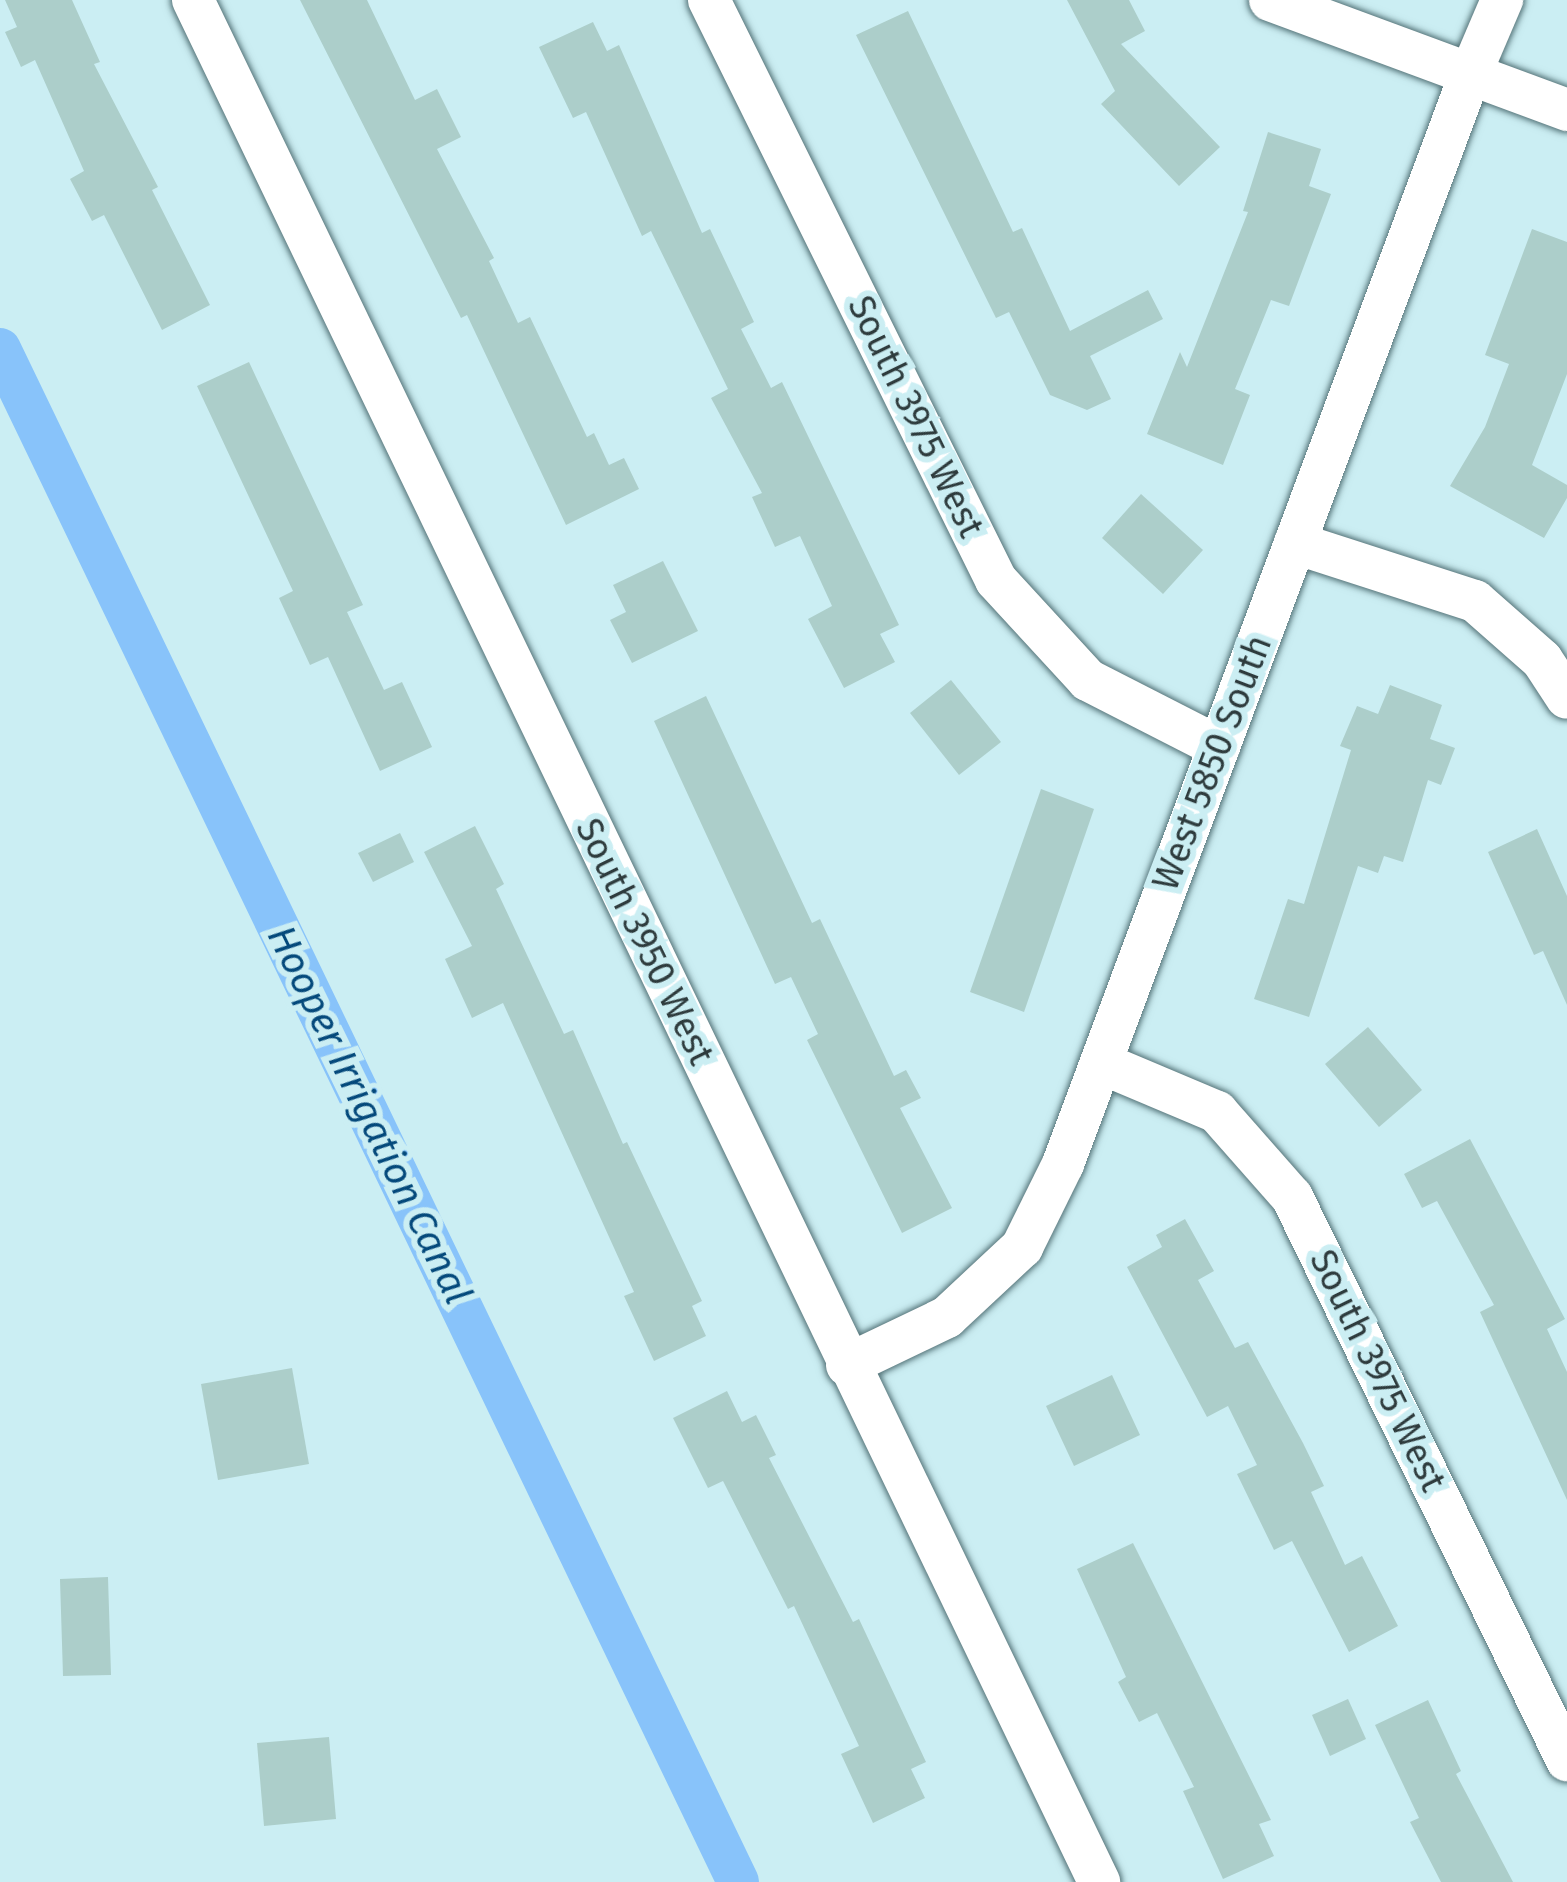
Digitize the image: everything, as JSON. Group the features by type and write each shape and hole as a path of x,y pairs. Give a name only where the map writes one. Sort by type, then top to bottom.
{"street":[{"name":"South 3950 West","path":"193,0 1099,1882"},
{"name":"South 3975 West","path":"710,0 996,580 1088,680 1219,747"},
{"path":"1270,0 1567,110"},
{"name":"West 5850 South","path":"848,1365 947,1317 1022,1247 1063,1164 1502,0"},
{"path":"1295,543 1475,602 1542,660 1567,698"},
{"name":"South 3975 West","path":"1101,1063 1217,1112 1292,1197 1567,1760"}],"building":[{"path":"5,0 72,0 100,62 94,64 158,187 152,190 210,305 162,330 104,215 92,221 70,179 84,171 35,60 21,67 5,32 17,27"},
{"path":"300,0 367,0 415,100 437,89 461,137 437,149 494,258 489,261 518,323 530,317 587,437 594,433 609,465 624,458 639,489 566,525 467,315 461,318"},
{"path":"1067,0 1129,0 1145,31 1121,44 1220,147 1179,186 1101,104 1115,91"},
{"path":"908,11 1013,232 1022,228 1070,331 1148,290 1163,319 1090,356 1111,399 1087,410 1050,395 1009,312 996,318 856,35"},
{"path":"593,22 607,51 619,45 702,233 710,229 754,322 741,329 771,388 782,382 899,625 880,634 895,662 844,688 808,619 832,606 800,536 775,547 752,497 762,493 711,398 728,389 651,231 642,236 586,112 573,118 539,47"},
{"path":"1268,132 1321,149 1309,186 1331,194 1289,306 1271,300 1235,389 1250,395 1223,465 1147,434 1180,352 1187,367 1248,212 1243,211"},
{"path":"1532,229 1567,242 1567,374 1532,465 1567,485 1567,498 1544,538 1450,486 1485,427 1509,364 1485,355"},
{"path":"249,362 363,605 347,612 384,690 402,682 432,747 380,771 328,657 310,665 279,598 293,591 197,386"},
{"path":"1141,494 1203,550 1163,594 1102,538"},
{"path":"663,561 698,631 632,663 610,620 626,612 613,585"},
{"path":"951,680 1001,742 959,775 910,713"},
{"path":"1390,685 1442,705 1430,739 1455,748 1441,785 1428,780 1403,862 1384,856 1378,873 1358,866 1309,1017 1254,999 1288,899 1304,904 1351,750 1340,746 1357,706 1378,714"},
{"path":"706,696 812,923 820,919 894,1076 906,1070 921,1098 900,1108 952,1208 902,1233 807,1040 818,1034 791,977 775,984 654,721"},
{"path":"1041,789 1094,809 1024,1012 970,992"},
{"path":"475,826 504,884 496,889 564,1034 573,1030 623,1144 627,1142 702,1301 692,1306 706,1336 654,1361 624,1296 634,1292 503,1003 472,1018 445,959 472,946 424,852"},
{"path":"1537,829 1567,896 1567,1005 1543,951 1534,955 1488,852"},
{"path":"400,833 414,862 373,882 358,853"},
{"path":"1368,1027 1422,1090 1379,1127 1325,1064"},
{"path":"1470,1139 1565,1319 1547,1329 1567,1372 1567,1500 1480,1312 1494,1305 1437,1201 1422,1208 1404,1174"},
{"path":"1185,1219 1214,1271 1198,1280 1235,1348 1248,1342 1324,1486 1311,1492 1345,1565 1362,1556 1398,1626 1349,1652 1292,1541 1274,1550 1237,1474 1257,1465 1228,1406 1207,1417 1127,1267 1162,1247 1156,1235"},
{"path":"292,1368 309,1464 218,1480 201,1384"},
{"path":"1112,1375 1140,1435 1074,1466 1046,1406"},
{"path":"727,1391 742,1422 756,1415 776,1455 769,1458 853,1622 859,1619 926,1762 911,1769 925,1798 873,1823 841,1754 859,1746 794,1606 788,1609 723,1481 708,1488 673,1418"},
{"path":"1133,1543 1271,1820 1259,1824 1274,1856 1223,1879 1183,1791 1194,1787 1157,1713 1139,1722 1118,1682 1126,1677 1077,1569"},
{"path":"108,1577 111,1675 63,1676 60,1579"},
{"path":"1348,1699 1366,1739 1330,1756 1312,1715"},
{"path":"1428,1700 1461,1771 1456,1774 1513,1882 1441,1882 1410,1822 1419,1818 1375,1725"},
{"path":"329,1737 336,1819 264,1826 257,1743"}],"waterway":[{"name":"Hooper Irrigation Canal","path":"0,349 738,1882"}]}
